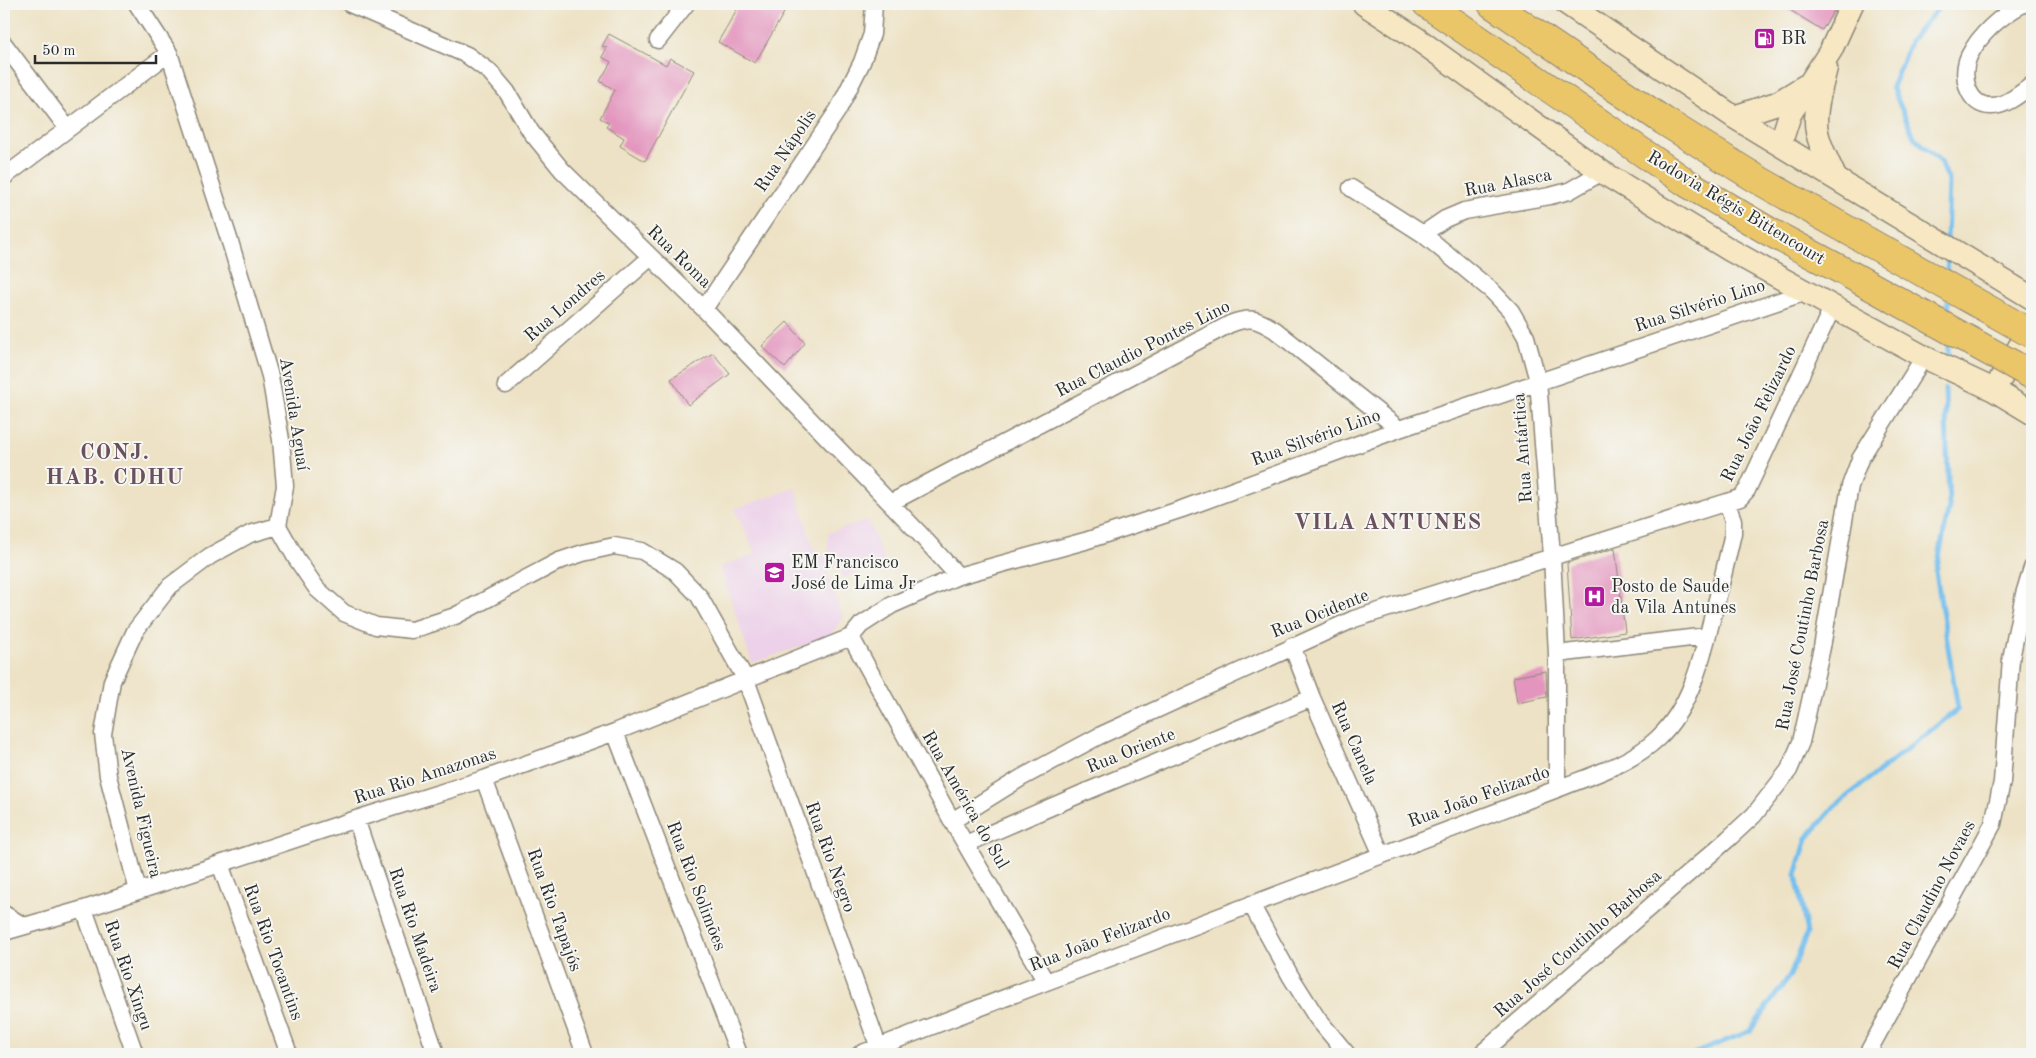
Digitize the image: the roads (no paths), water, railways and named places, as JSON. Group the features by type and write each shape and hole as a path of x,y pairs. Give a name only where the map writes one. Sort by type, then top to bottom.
{"highway":[{"name":"Rodovia Régis Bittencourt","path":"1428,4 1686,183 1770,232 2032,375"},
{"name":"Rodovia Régis Bittencourt","path":"1492,4 1664,121 1757,179 2032,334"}],"street":[{"name":"Avenida Aguaí","path":"137,4 169,54 231,245 270,376 281,440 285,486 278,526"},
{"name":"Rua Roma","path":"350,4 467,55 490,72 507,92 531,132 551,157 704,309 890,502 958,576"},
{"path":"658,40 686,4"},
{"name":"Rua Nápolis","path":"704,309 838,110 862,62 872,34 874,4"},
{"path":"1364,4 1439,55 1602,172 1730,250 1924,357 1994,390 2032,413"},
{"path":"1567,4 1734,117 2032,298"},
{"path":"1780,145 1790,114 1831,50 1852,4"},
{"path":"2023,4 1996,20 1979,39 1968,57 1964,75 1968,91 1978,102 1991,106 2006,102 2032,85"},
{"path":"4,44 68,129"},
{"path":"1831,50 1817,106 1816,124 1835,178"},
{"path":"4,177 169,54"},
{"path":"1734,117 1777,103 1810,82"},
{"name":"Rua Alasca","path":"1423,234 1445,219 1464,211 1563,192 1602,172"},
{"name":"Rua Antártica","path":"1351,188 1423,234 1492,291 1511,311 1526,337 1538,381 1552,556 1557,654 1557,789"},
{"name":"Rua Londres","path":"506,385 650,257"},
{"name":"Rua Silvério Lino","path":"851,638 873,616 892,604 958,576 1085,541 1173,512 1399,429 1806,292"},
{"name":"Rua João Felizardo","path":"860,1054 1594,775 1634,756 1658,738 1678,714 1693,682 1707,636 1733,533 1733,520 1727,504 1740,498 1747,490 1833,306"},
{"name":"Rua Claudio Pontes Lino","path":"890,502 1230,324 1244,319 1257,320 1275,330 1399,429"},
{"path":"1994,390 2032,324"},
{"name":"Rua José Coutinho Barbosa","path":"1481,1054 1754,816 1789,770 1801,742 1822,647 1850,486 1860,459 1924,357"},
{"name":"Rua Ocidente","path":"952,821 1021,778 1098,736 1354,619 1552,556 1727,504"},
{"path":"278,526 296,558 317,589 344,613 376,626 412,630 455,616 559,561 584,552 614,546 642,551 675,571 699,596 746,680"},
{"name":"Avenida Figueira","path":"138,891 107,768 103,734 112,682 135,631 170,586 210,556 250,534 278,526"},
{"name":"Rua Claudino Novaes","path":"1867,1054 1993,824 2002,782 2012,659 2024,594 2032,568"},
{"path":"1557,654 1707,636"},
{"name":"Rua Rio Amazonas","path":"4,932 84,909 484,780 615,732 851,638"},
{"name":"Rua América do Sul","path":"851,638 952,821 1046,982"},
{"name":"Rua Canela","path":"1292,646 1312,698 1382,854"},
{"name":"Rua Rio Negro","path":"746,680 879,1048"},
{"name":"Rua Oriente","path":"966,844 1083,793 1312,698"},
{"name":"Rua Rio Solimões","path":"615,732 739,1054"},
{"name":"Rua Rio Tapajós","path":"484,780 586,1054"},
{"name":"Rua Rio Madeira","path":"356,820 436,1054"},
{"name":"Rua Rio Tocantins","path":"220,864 289,1054"},
{"path":"1251,904 1291,977 1317,1018 1347,1054"},
{"name":"Rua Rio Xingu","path":"84,909 135,1054"},
{"path":"4,914 24,926"}],"waterway":[{"path":"1942,4 1911,40 1892,87 1914,137 1941,162 1949,182 1947,240"},
{"path":"1947,253 1948,277"},
{"path":"1948,296 1948,320"},
{"path":"1948,338 1948,355"},
{"path":"1693,1054 1750,1031 1790,975 1807,933 1796,875 1807,838 1835,806 1958,709 1936,572 1949,507 1945,389"}],"place":[{"name":"BR","path":"1765,39"},
{"name":"EM Francisco José de Lima Jr","path":"775,573"},
{"name":"Posto de Saude da Vila Antunes","path":"1595,597"}],"district":[{"name":"CONJ. HAB. CDHU","path":"115,466"},
{"name":"VILA ANTUNES","path":"1388,523"}]}
